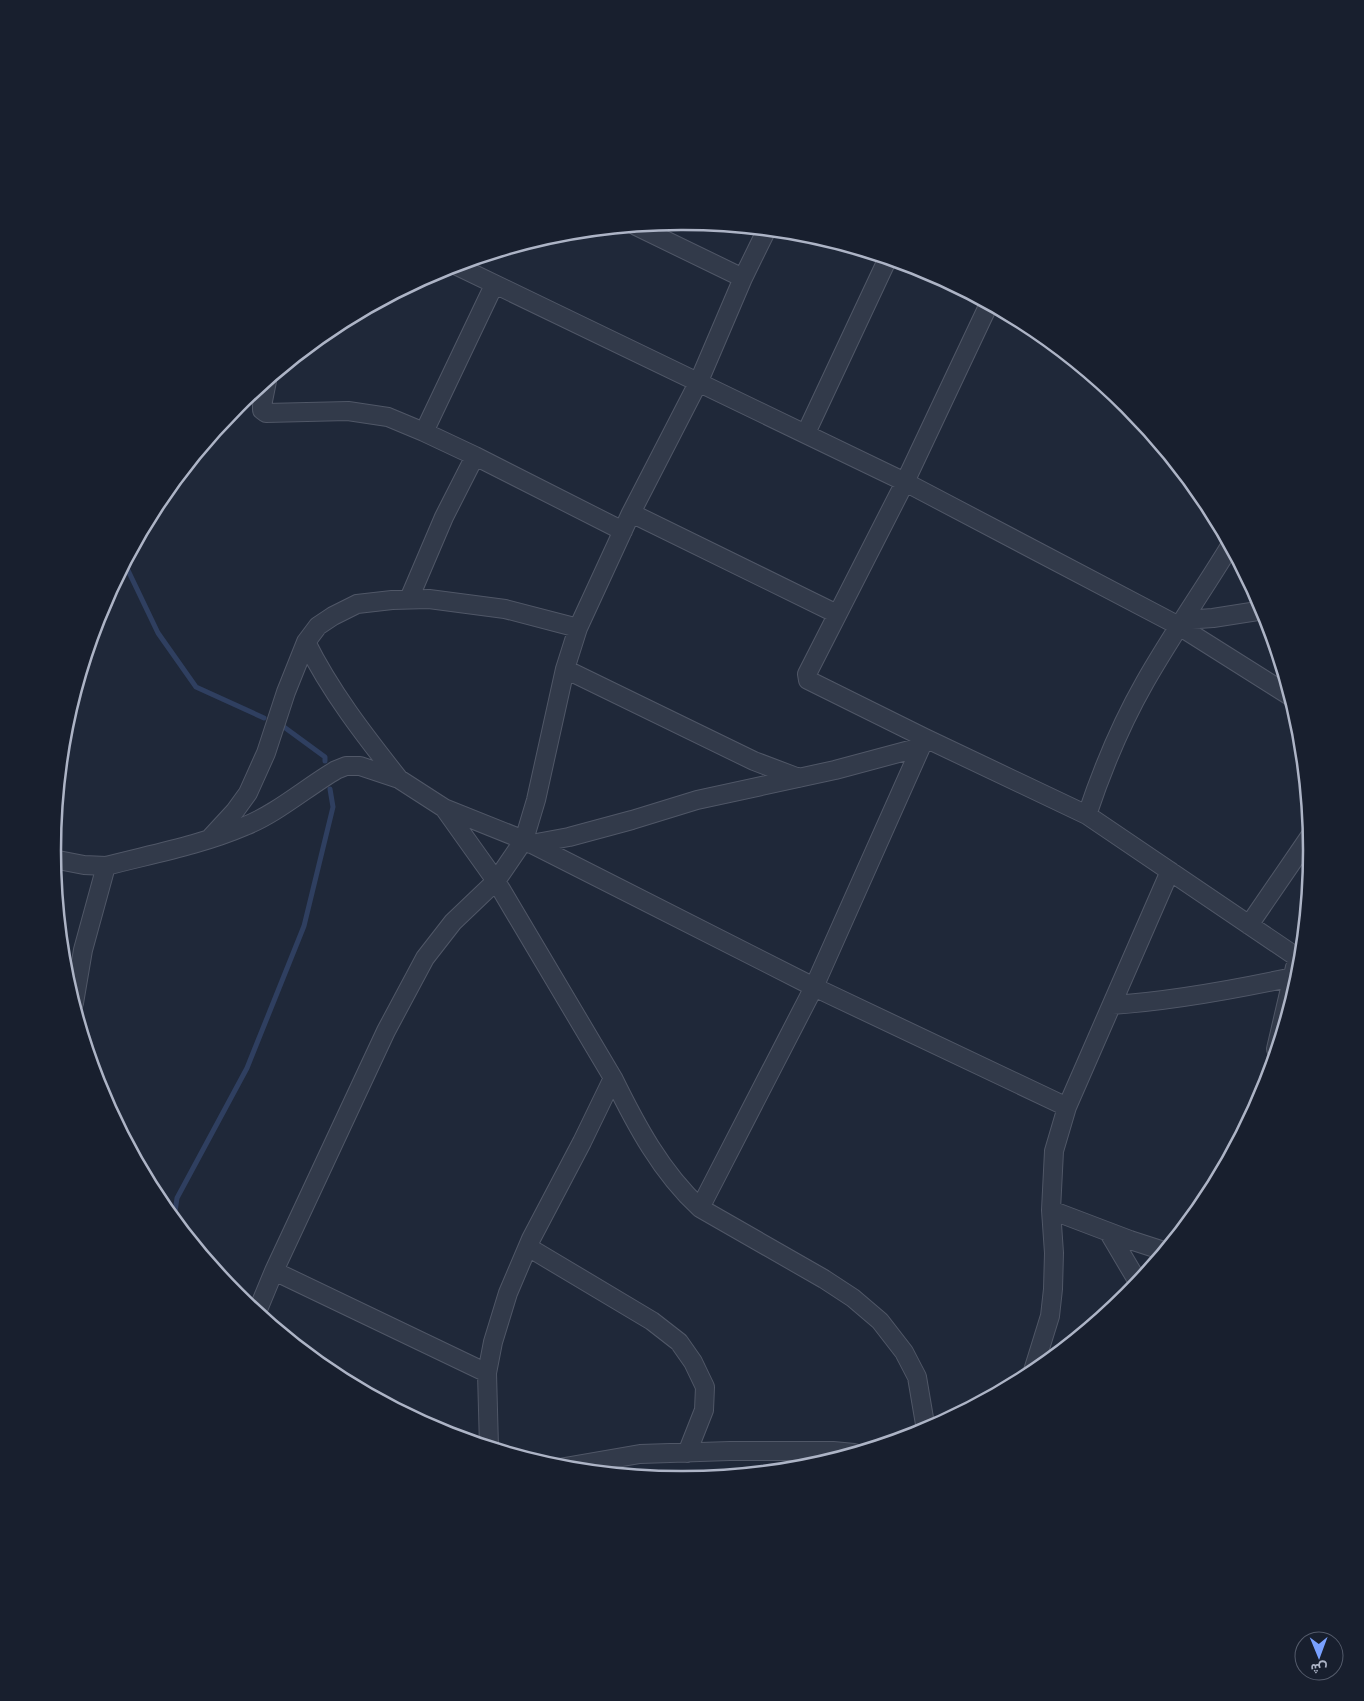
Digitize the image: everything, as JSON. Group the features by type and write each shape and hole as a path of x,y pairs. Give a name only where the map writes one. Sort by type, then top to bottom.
{"street":[{"path":"646,231 743,278"},
{"path":"260,1305 386,1031 424,958 453,922 496,880 527,842 565,669 578,628 631,513 699,381 743,278 764,235"},
{"path":"806,433 885,264"},
{"path":"464,270 806,433 1182,623 1282,691"},
{"path":"424,432 494,284"},
{"path":"986,310 905,482 807,674 808,680 923,743 1087,815 1294,955"},
{"path":"265,392 262,410 266,413 348,411 388,418 424,432 623,531"},
{"path":"409,600 444,518 475,456"},
{"path":"631,513 837,614"},
{"path":"1087,815 1096,788 1124,723 1145,682 1226,552"},
{"path":"208,840 235,811 257,775 306,642 318,626 333,616 357,604 429,599 505,609 578,628"},
{"path":"1182,623 1254,612"},
{"path":"306,642 318,666 376,750 399,779"},
{"path":"565,669 754,761 799,778"},
{"path":"527,842 569,837 697,800 835,770 923,743"},
{"path":"700,1208 814,987 923,743"},
{"path":"62,861 84,865 106,866 208,840 246,826 265,816 316,782 346,766 360,766 399,779 444,808 527,842 814,987 1068,1107"},
{"path":"444,808 496,880 613,1078 635,1121 665,1168 687,1196 700,1208 824,1278 853,1298 880,1321 904,1352 916,1377 924,1422"},
{"path":"1249,925 1303,846"},
{"path":"77,988 83,950 106,866"},
{"path":"1036,1360 1050,1316 1053,1289 1054,1253 1051,1210 1054,1151 1068,1107 1170,871"},
{"path":"1112,1005 1218,993 1290,977"},
{"path":"489,1440 487,1373 493,1342 508,1293 528,1247 613,1078"},
{"path":"1051,1210 1158,1249"},
{"path":"1110,1233 1134,1275"},
{"path":"528,1247 652,1321 679,1342 693,1362 705,1387 704,1410 687,1453"},
{"path":"274,1271 487,1373"},
{"path":"591,1464 640,1454 748,1451 832,1453"}],"waterway":[{"path":"128,570 158,633 196,687 264,718"},
{"path":"284,727 325,757 325,761"},
{"path":"176,1208 177,1198 247,1068 304,926 333,807 330,789"}]}
